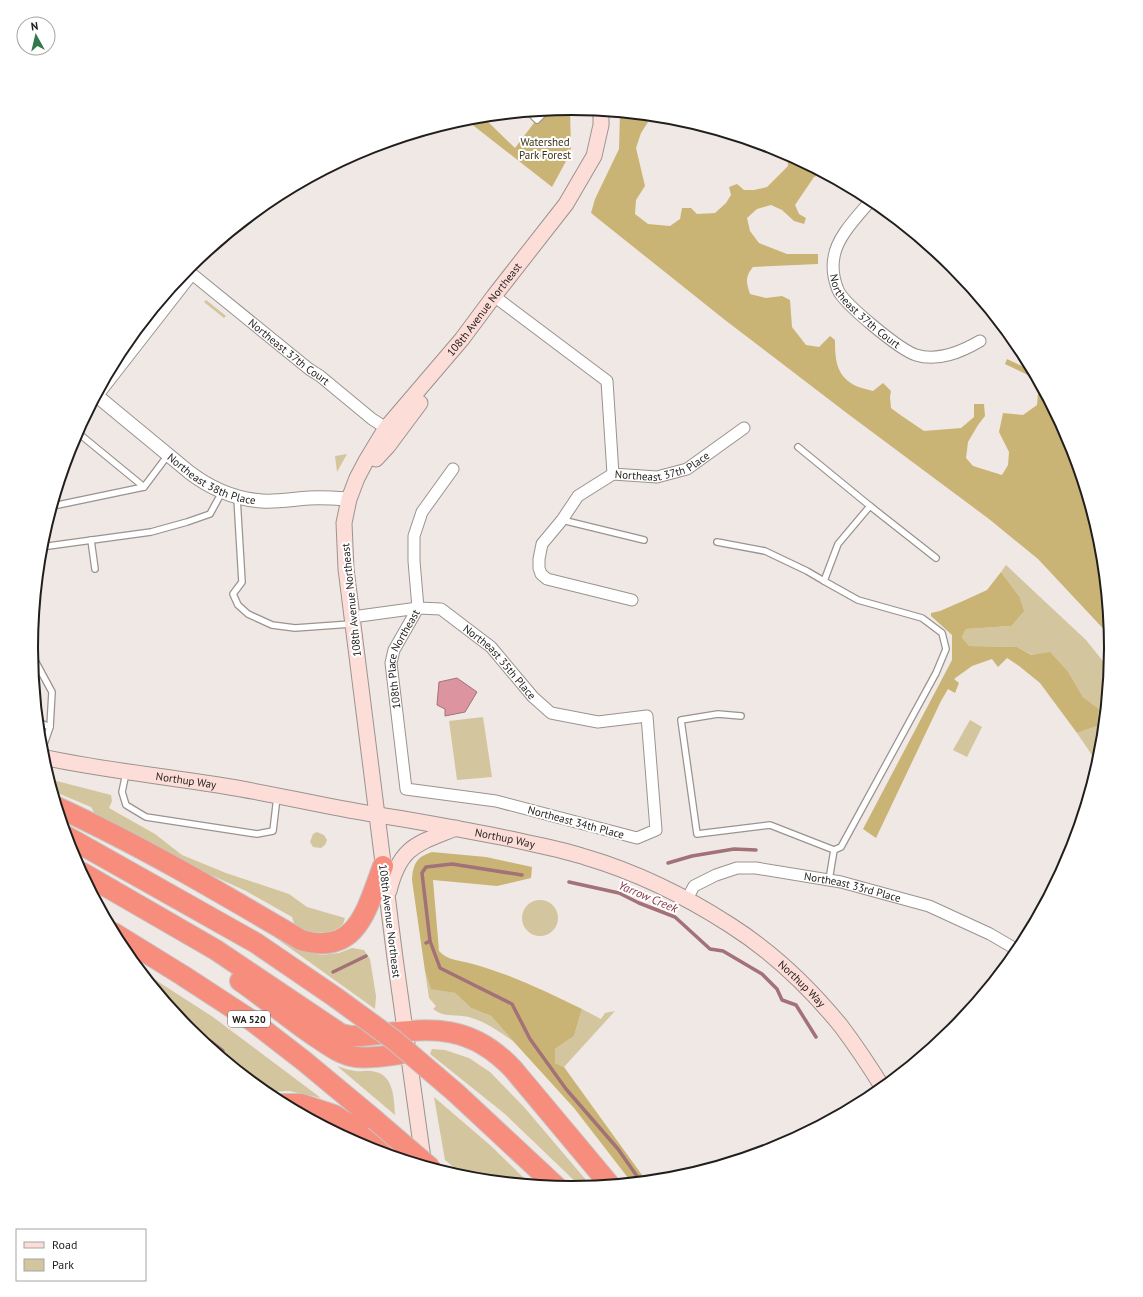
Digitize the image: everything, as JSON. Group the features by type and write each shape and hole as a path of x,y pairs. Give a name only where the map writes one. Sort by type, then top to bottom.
{"highway":[{"path":"63,810 163,860 301,940 312,944 335,942 346,937 354,929 361,920 383,866"},
{"path":"74,841 256,943 335,997 394,1040 456,1093 551,1181"},
{"path":"90,877 216,950 341,1034 361,1036 429,1030 449,1032 469,1038 493,1050 522,1079 607,1181"},
{"path":"99,896 185,945 243,983 314,1035 343,1053 355,1057 368,1058 408,1053"},
{"name":"WA 520","path":"124,939 182,974 251,1020 304,1062 371,1128 418,1160"},
{"path":"294,1104 301,1104 334,1115 357,1129 371,1128 382,1147"}],"main road":[{"name":"108th Avenue Northeast","path":"423,1161 387,900 352,620 346,569 344,523 349,499 357,478 386,428 462,339 566,204 594,156 601,125 601,116"},
{"path":"357,478 367,470 388,446 436,383 462,339"},
{"name":"Northup Way","path":"49,758 277,795 342,809 456,828 554,848 633,874 687,899 731,926 762,948 789,971 842,1027 880,1083"},
{"path":"387,900 394,871 405,855 420,843 456,828"}],"street":[{"name":"Northeast 37th Court","path":"867,205 843,234 834,256 834,278 838,291 849,305 895,343 916,355 931,357 946,356 963,350 980,341"},
{"name":"Northeast 37th Court","path":"114,374 192,274 309,369 320,376 372,419 386,428"},
{"name":"Northeast 37th Place","path":"494,296 607,381 613,474 657,477 687,469 744,428"},
{"name":"Northeast 38th Place","path":"100,399 203,482 222,492 237,498 276,502 325,497 349,499"},
{"name":"108th Place Northeast","path":"406,789 391,662 394,650 418,608 414,561 414,536 422,512 454,469"},
{"path":"613,474 578,496 562,520 542,544 539,568 541,574 547,579 632,600"},
{"name":"Northeast 35th Place","path":"352,620 418,608 441,609 490,647 533,697 551,713 598,722 646,716"},
{"name":"Northeast 34th Place","path":"406,789 496,801 637,838 656,830 646,716"},
{"name":"Northeast 33rd Place","path":"687,899 694,886 716,874 737,868 756,868 841,882 929,906 990,934 1013,948"}],"lane":[{"path":"534,116 538,120 542,116"},
{"path":"82,436 144,487"},
{"path":"798,447 936,558"},
{"path":"57,505 144,487 168,455"},
{"path":"48,546 151,532 187,522 210,514 222,492"},
{"path":"237,498 242,582 232,594 238,605 248,614 272,625 295,628 352,620"},
{"path":"824,581 838,544 870,506"},
{"path":"562,520 644,540"},
{"path":"91,540 95,569"},
{"path":"717,542 765,551 807,571 858,600 922,618 942,634 946,648 936,673 841,847 834,850 770,825 697,834 681,720 718,714 741,716"},
{"path":"39,667 52,692 50,727 46,739"},
{"path":"44,724 50,727"},
{"path":"127,772 122,792 126,806 146,817 257,834 273,831 277,795"},
{"path":"829,880 834,850"}],"green space":[{"name":"Watershed Park Forest","path":"570,115 571,152 552,187 472,124 488,122 515,148 539,116"},
{"path":"620,118 647,121 636,148 645,186 636,200 635,214 648,224 670,226 680,219 682,208 691,208 697,214 715,213 726,203 731,195 729,187 737,184 744,190 754,190 767,187 788,166 788,161 818,175 814,177 795,205 799,214 806,218 804,224 794,221 782,210 771,205 757,209 747,218 750,231 759,243 787,254 818,254 818,264 753,267 747,280 750,294 766,298 782,296 790,300 792,327 806,345 819,347 830,336 835,340 836,360 843,376 854,385 873,391 883,383 891,391 891,408 924,431 961,428 974,417 974,404 984,404 985,416 968,442 966,458 973,466 1002,475 1008,465 1009,452 999,432 1003,413 1023,415 1037,405 1038,390 1064,444 1077,477 1087,510 1095,544 1104,614 1104,630 1038,559 989,519 725,320 591,213 595,199 619,149"},
{"path":"206,300 226,316 224,318 204,302"},
{"path":"1007,359 1025,368 1030,376 1005,364"},
{"path":"347,454 337,472 335,456"},
{"path":"1006,565 1086,640 1105,663 1104,683 1094,758 1077,733 1097,726 1099,709 1083,697 1069,673 1017,647 969,646 962,637 966,629 1011,626 1019,596 1001,572"},
{"path":"1001,572 1019,596 1024,611 1011,626 966,629 962,637 969,646 1017,647 1032,655 1050,652 1069,673 1083,697 1099,709 1097,726 1077,733 1040,683 1007,658 998,667 992,659 972,666 954,679 959,683 955,693 948,689 941,701 876,838 863,829 952,660 952,635 931,616 931,613 940,611 987,590"},
{"path":"483,717 492,777 457,780 449,721"},
{"path":"970,720 982,727 967,757 953,750"},
{"path":"54,780 111,795 112,801 109,808 155,834 182,855 226,873 289,894 307,907 345,918 343,924 333,931 311,932 304,930 294,923 292,917 246,891 198,869 145,839 96,816 91,807 58,793"},
{"path":"317,832 324,835 327,840 325,845 321,848 313,847 310,842 313,834"},
{"path":"432,852 486,857 532,867 531,878 497,886 433,880 439,951 446,957 487,968 515,978 582,1009 574,1036 555,1049 555,1063 564,1067 643,1177 628,1178 574,1108 491,1016 471,1008 455,993 431,989 425,971 412,880 413,869 419,859"},
{"path":"540,900 550,903 555,908 558,918 555,928 550,933 540,936 530,933 525,928 522,918 525,908 530,903"},
{"path":"269,933 291,945 308,952 322,955 339,953 352,948 364,950 370,959 376,996 375,1009"},
{"path":"425,971 431,988 455,993 471,1008 491,1016 513,1041 481,1021 464,1016 442,1014 433,1009 436,1006 429,998"},
{"path":"152,978 213,1017 321,1098 289,1091 274,1092 220,1050 194,1026"},
{"path":"582,1009 601,1019 605,1013 615,1011 564,1067 555,1063 555,1049 574,1036"},
{"path":"432,1049 445,1050 469,1058 490,1072 524,1107 587,1182 576,1182 505,1114 430,1054"},
{"path":"337,1066 348,1070 371,1071 384,1076 391,1087 393,1094 395,1115"},
{"path":"434,1097 491,1146 526,1180 457,1170 445,1160"}],"shaded area":[{"path":"457,678 477,692 465,712 445,716 445,709 437,705 439,682"}],"waterway":[{"path":"668,863 692,856 734,849 756,850"},
{"name":"Yarrow Creek","path":"426,943 430,941 422,873 426,867 452,864 522,875"},
{"name":"Yarrow Creek","path":"569,882 619,893 639,903 675,917 710,949 723,951 762,974 777,989 782,1000 796,1005 816,1037"},
{"path":"430,941 440,968 512,1004 530,1039 566,1089 618,1149 638,1177"},
{"name":"Yarrow Creek","path":"333,972 366,956"},
{"name":"Yarrow Creek","path":"212,1042 223,1051"}]}
